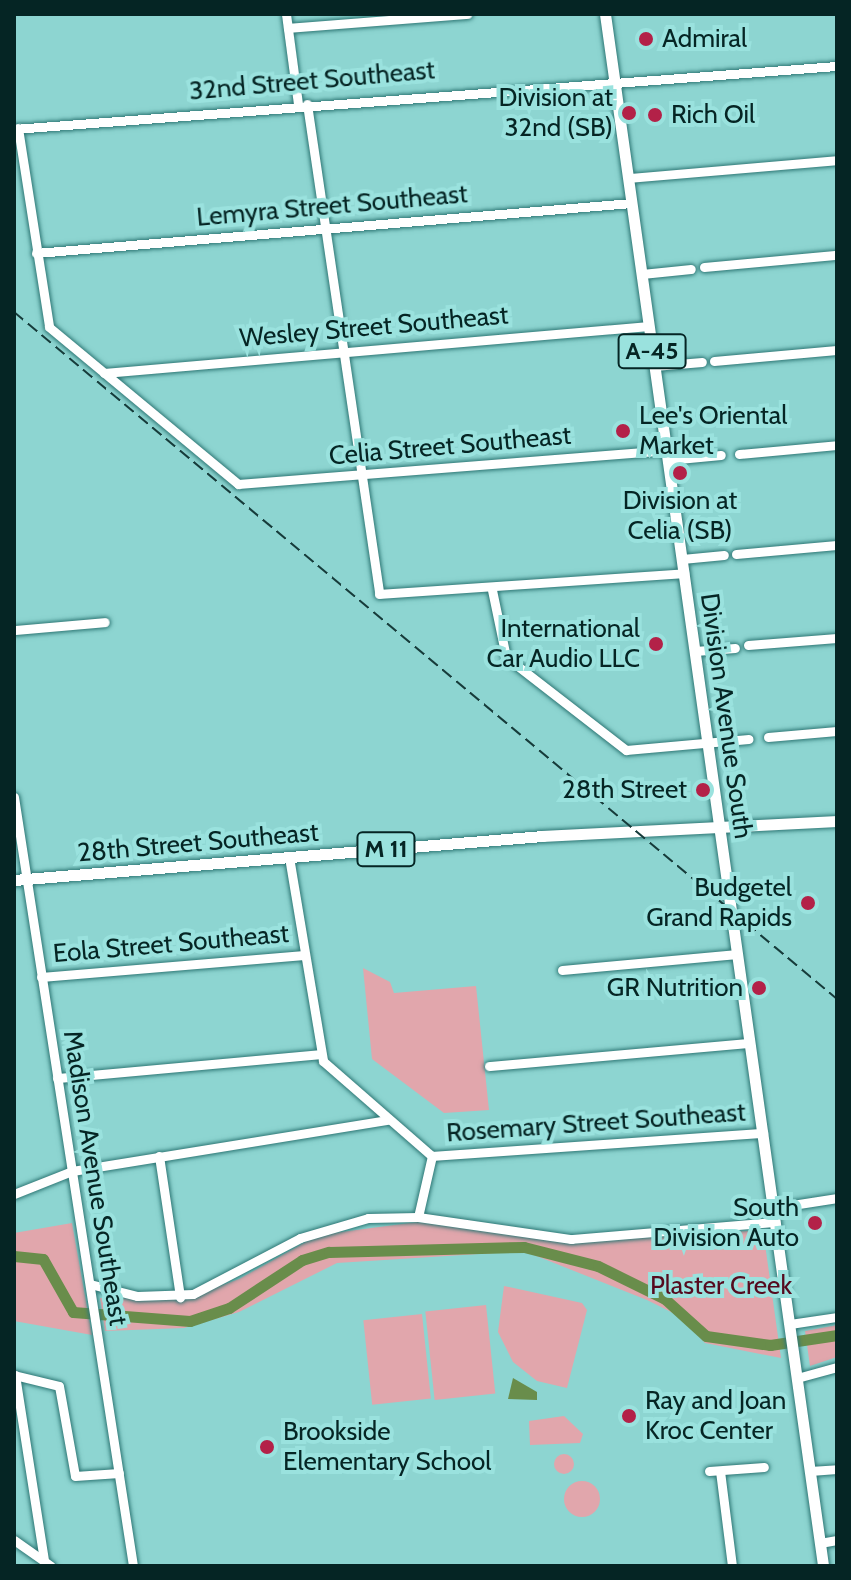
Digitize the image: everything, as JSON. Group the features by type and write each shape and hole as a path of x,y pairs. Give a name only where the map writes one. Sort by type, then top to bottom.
{"main road":[{"name":"Division Avenue South","path":"605,14 823,1566"},
{"name":"M 11","path":"720,831 837,821"},
{"name":"28th Street Southeast","path":"20,880 590,832 720,831"}],"street":[{"path":"286,14 325,229 375,588 394,597 684,573"},
{"path":"288,28 467,14"},
{"name":"32nd Street Southeast","path":"16,129 302,104 837,66"},
{"path":"16,129 49,327 104,373"},
{"path":"629,178 837,160"},
{"name":"Lemyra Street Southeast","path":"36,253 632,203"},
{"path":"704,267 837,255"},
{"path":"642,274 691,269"},
{"name":"Wesley Street Southeast","path":"104,373 649,326"},
{"path":"714,361 837,350"},
{"path":"654,366 702,362"},
{"name":"Celia Street Southeast","path":"104,373 238,484 667,455 721,455"},
{"path":"739,454 837,445"},
{"path":"736,554 837,545"},
{"path":"682,559 724,555"},
{"path":"492,590 506,657 595,731 626,750 749,739"},
{"path":"14,630 105,622"},
{"path":"748,645 837,638"},
{"path":"695,651 735,648"},
{"path":"768,737 837,731"},
{"name":"Madison Avenue Southeast","path":"14,797 20,880 41,977 133,1566"},
{"path":"289,857 320,1054 388,1120 432,1156 418,1217"},
{"path":"562,970 737,954"},
{"name":"Eola Street Southeast","path":"41,977 304,955"},
{"path":"489,1066 749,1043"},
{"path":"57,1078 320,1054"},
{"path":"14,1194 72,1171 388,1120"},
{"name":"Rosemary Street Southeast","path":"432,1156 763,1133"},
{"path":"159,1156 180,1297"},
{"path":"773,1208 837,1198"},
{"path":"90,1284 180,1297 226,1282 324,1229 418,1217 571,1239 775,1222"},
{"path":"790,1328 837,1317"},
{"path":"797,1373 837,1367"},
{"path":"48,1563 17,1413 14,1375 59,1386 75,1476 119,1473"},
{"path":"709,1471 764,1467"},
{"path":"810,1471 837,1469"},
{"path":"720,1471 732,1566"},
{"path":"14,1540 48,1563"},
{"path":"820,1543 837,1540"}],"green space":[{"path":"363,968 390,982 394,993 476,986 489,1110 444,1113 372,1059"},
{"name":"Plaster Creek","path":"417,1222 571,1242 763,1230 781,1358 705,1343 683,1318 647,1300 524,1251 337,1263 239,1312 184,1328 105,1331 100,1298 184,1299 239,1279 318,1235"},
{"path":"72,1223 92,1335 14,1321 14,1233"},
{"path":"504,1286 582,1303 587,1310 567,1388 537,1381 513,1362 498,1332"},
{"path":"486,1305 495,1394 435,1400 425,1311"},
{"path":"422,1314 431,1399 372,1405 363,1320"},
{"name":"Plaster Creek","path":"837,1325 837,1357 810,1366 805,1331"},
{"path":"564,1416 583,1434 580,1443 530,1445 529,1421"},
{"path":"560,1454 568,1454 574,1464 568,1474 560,1474 554,1468 554,1460"},
{"path":"582,1481 595,1486 600,1499 595,1512 582,1517 569,1512 564,1499 569,1486"}],"shaded area":[{"path":"513,1378 537,1392 537,1400 508,1399"}],"waterway":[{"name":"Plaster Creek","path":"14,1256 43,1259 73,1312 190,1321 229,1308 302,1260 329,1252 524,1247 598,1266 665,1299 706,1336 770,1345 837,1335"}],"railway":[{"path":"14,312 837,999"}],"place":[{"name":"Admiral","path":"646,39"},
{"name":"Division at 32nd (SB)","path":"629,113"},
{"name":"Rich Oil","path":"655,115"},
{"name":"Lee's Oriental Market","path":"623,431"},
{"name":"Division at Celia (SB)","path":"680,473"},
{"name":"International Car Audio LLC","path":"656,644"},
{"name":"28th Street","path":"703,790"},
{"name":"Budgetel Grand Rapids","path":"808,903"},
{"name":"GR Nutrition","path":"759,988"},
{"name":"South Division Auto","path":"815,1223"},
{"name":"Ray and Joan Kroc Center","path":"629,1416"},
{"name":"Brookside Elementary School","path":"267,1447"}]}
